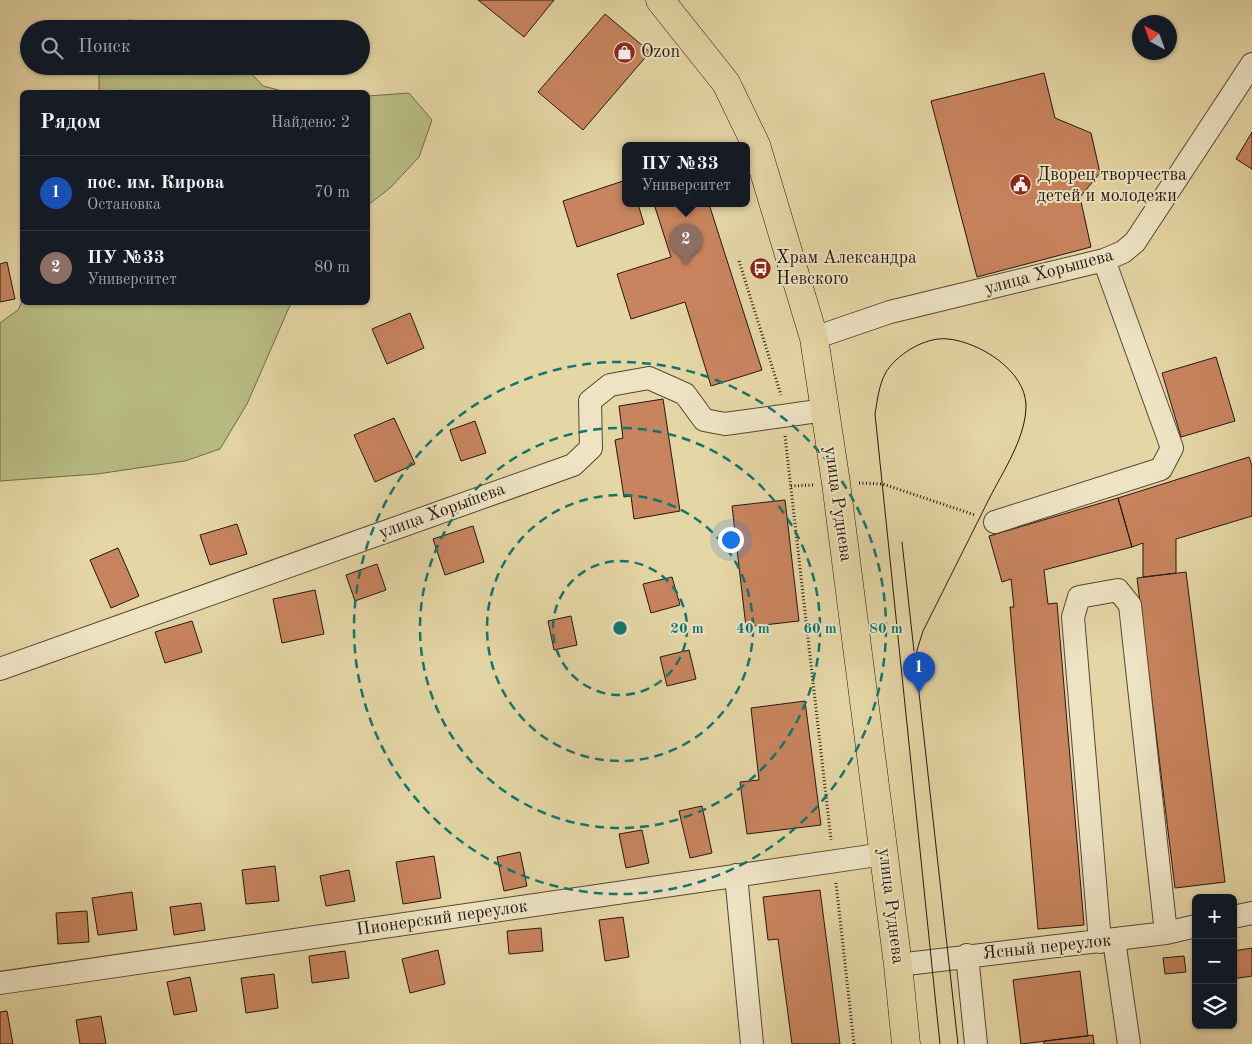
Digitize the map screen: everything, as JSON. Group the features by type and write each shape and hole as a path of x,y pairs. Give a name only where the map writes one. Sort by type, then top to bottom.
{"main road":[{"name":"улица Руднева","path":"660,0 726,83 756,145 814,338 836,483 898,965 906,1044"}],"street":[{"name":"улица Хорышева","path":"814,338 890,312 1104,260 1124,252 1135,242 1252,64"},
{"path":"995,522 1161,469 1172,448 1104,260"},
{"name":"улица Хорышева","path":"0,669 573,465 591,448 590,401 610,385 649,378 685,394 704,420 725,424 825,410"},
{"path":"1129,1044 1107,941 1073,617 1079,597 1118,590 1130,605 1166,934"},
{"name":"Пионерский переулок","path":"0,983 884,854"},
{"path":"736,876 752,1044"},
{"path":"1237,916 1252,913"},
{"name":"Ясный переулок","path":"898,965 967,955 1166,934 1192,927"},
{"path":"967,955 976,1044"}],"path":[{"path":"739,261 780,391 854,1044"},
{"path":"791,486 836,483 883,484 995,522"}],"green space":[{"path":"99,75 253,75 263,86 278,90 99,90"},
{"path":"409,93 432,120 419,157 390,188 370,203 370,96"},
{"path":"20,305 290,305 247,404 220,449 185,461 97,474 0,481 0,323 18,310"}],"building":[{"path":"478,0 554,0 524,37"},
{"path":"605,14 650,52 583,130 538,92"},
{"name":"Дворец творчества детей и молодежи","path":"1044,73 1055,118 1091,133 1100,173 1080,197 1091,247 977,277 931,101"},
{"path":"1252,132 1252,169 1236,159"},
{"path":"622,181 622,207 639,207 644,224 577,247 563,201"},
{"path":"655,207 710,207 762,370 711,386 685,302 631,319 617,274 671,257"},
{"path":"7,262 15,299 0,302 0,264"},
{"path":"410,313 424,348 387,364 372,329"},
{"path":"1216,357 1235,421 1181,437 1162,373"},
{"path":"663,399 680,511 634,519 631,496 624,497 615,440 623,438 619,406"},
{"path":"394,418 415,464 375,482 354,435"},
{"path":"475,421 486,453 461,461 450,430"},
{"path":"1249,457 1252,466 1252,516 1176,539 1176,573 1143,577 1143,543 1132,547 1118,498"},
{"path":"1118,498 1132,547 1044,570 1048,604 1057,603 1084,925 1038,929 1010,607 1014,607 1011,579 1002,582 989,536"},
{"path":"785,500 799,621 746,627 732,506"},
{"path":"237,524 247,554 210,565 200,535"},
{"path":"473,526 484,562 445,575 433,539"},
{"path":"118,548 139,596 111,608 90,560"},
{"path":"377,564 386,590 355,601 346,575"},
{"path":"1186,572 1225,882 1175,888 1137,578"},
{"path":"672,577 680,605 651,613 643,584"},
{"path":"315,590 324,634 282,643 273,599"},
{"path":"571,616 577,645 554,650 548,621"},
{"path":"192,621 202,652 165,663 155,632"},
{"path":"689,650 696,679 667,686 660,657"},
{"path":"805,701 821,825 747,834 740,782 759,780 751,708"},
{"path":"702,806 712,853 690,858 679,811"},
{"path":"642,830 649,863 626,868 619,834"},
{"path":"520,852 527,886 504,891 497,857"},
{"path":"434,856 441,898 403,904 396,862"},
{"path":"275,866 279,901 246,904 242,870"},
{"path":"349,870 355,901 326,906 320,876"},
{"path":"820,890 840,1044 792,1044 778,939 768,940 763,897"},
{"path":"132,892 137,930 98,935 92,898"},
{"path":"201,903 205,930 174,935 170,907"},
{"path":"87,911 89,942 58,944 56,913"},
{"path":"623,917 629,957 605,961 599,920"},
{"path":"541,928 543,951 509,954 507,931"},
{"path":"1252,948 1252,976 1237,978 1237,950"},
{"path":"438,950 445,984 410,993 402,959"},
{"path":"345,951 349,978 312,983 309,956"},
{"path":"1184,956 1186,972 1165,974 1163,958"},
{"path":"1080,971 1088,1036 1021,1044 1013,980"},
{"path":"274,974 278,1008 246,1013 241,978"},
{"path":"190,977 197,1011 174,1015 167,982"},
{"path":"7,1011 13,1044 0,1044 0,1012"},
{"path":"101,1016 106,1044 80,1044 76,1020"},
{"path":"1093,1035 1094,1044 1044,1044 1044,1041"}],"tram line":[{"path":"940,1044 875,414 881,383 890,367 912,348 939,339 960,341 986,352 998,360 1018,380 1024,392 1026,405 1022,430 1013,454 923,631 917,650 919,693 958,1044"},
{"path":"902,542 914,651"}],"place":[{"name":"Ozon","path":"625,52"},
{"name":"Дворец творчества детей и молодежи","path":"1021,185"},
{"name":"ПУ №33","path":"686,265"},
{"name":"Храм Александра Невского","path":"760,268"},
{"name":"пос. им. Кирова","path":"919,693"}]}
